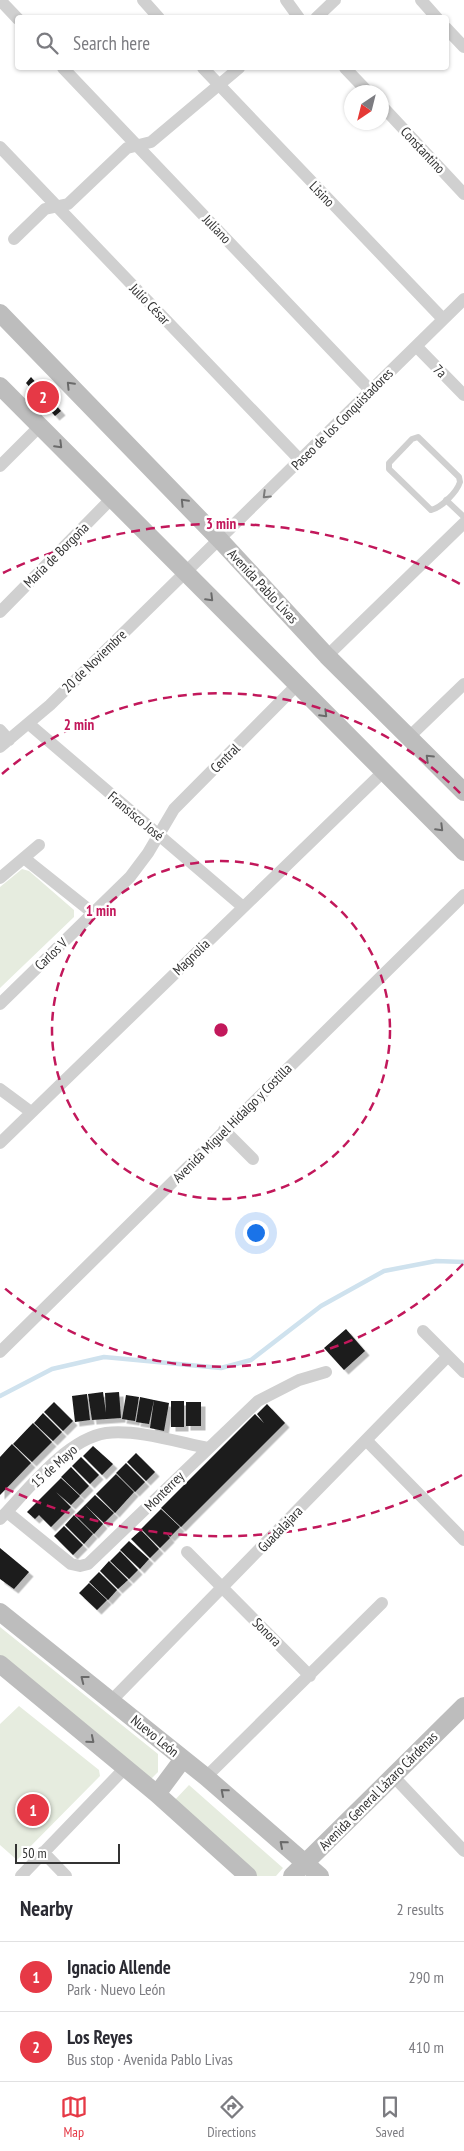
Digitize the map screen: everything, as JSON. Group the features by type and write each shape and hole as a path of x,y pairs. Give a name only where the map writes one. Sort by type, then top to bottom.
{"main road":[{"name":"Avenida Pablo Livas","path":"0,313 220,540 327,656 464,792"},
{"path":"0,386 464,852"},
{"name":"Nuevo León","path":"0,1612 206,1777 320,1876"},
{"path":"0,1664 156,1794 248,1876"},
{"name":"Avenida General Lázaro Cárdenas","path":"292,1876 464,1706"},
{"path":"156,1794 183,1759"}],"street":[{"path":"0,0 15,16"},
{"path":"286,0 297,15"},
{"path":"319,15 334,0"},
{"path":"420,0 434,15"},
{"path":"145,1 157,15"},
{"path":"449,31 464,47"},
{"name":"Juliano","path":"65,70 371,391"},
{"name":"Lisino","path":"205,70 443,319"},
{"path":"14,239 45,209 68,204 127,148 138,147 151,142 236,70"},
{"path":"347,70 361,85"},
{"name":"Constantino","path":"389,114 464,194"},
{"name":"Julio César","path":"0,147 301,461"},
{"name":"Paseo de los Conquistadores","path":"186,573 464,299"},
{"name":"7a","path":"416,346 464,395"},
{"path":"0,466 40,426"},
{"name":"María de Borgoña","path":"0,612 112,498"},
{"path":"327,656 464,523"},
{"name":"20 de Noviembre","path":"3,739 29,724 186,573"},
{"path":"408,738 464,684"},
{"name":"Central","path":"158,835 174,809 297,686"},
{"name":"Fransisco José","path":"29,724 243,907"},
{"name":"Magnolia","path":"0,1144 383,772"},
{"name":"Carlos V","path":"0,1004 130,876 158,835"},
{"path":"0,878 39,845"},
{"path":"24,858 93,913"},
{"name":"Avenida Miguel Hidalgo y Costilla","path":"0,1352 464,895"},
{"path":"0,1089 31,1112"},
{"path":"224,1130 253,1159"},
{"path":"423,1332 464,1372"},
{"name":"Guadalajara","path":"111,1700 223,1588 448,1356"},
{"name":"Monterrey","path":"4,1515 62,1558 71,1564 80,1566 96,1558 258,1401 278,1389 326,1372"},
{"name":"15 de Mayo","path":"4,1515 59,1459 90,1438 106,1433 129,1434 208,1448"},
{"path":"366,1440 464,1540"},
{"name":"Sonora","path":"187,1552 310,1676"},
{"path":"206,1777 382,1603"},
{"path":"21,1876 125,1768"},
{"path":"394,1777 464,1851"},
{"path":"43,1852 66,1876"}],"lane":[{"path":"418,437 422,439 459,478 459,486 446,500 436,509 431,510 389,469 389,464 412,439 418,437"},
{"path":"446,500 464,517"}],"shaded area":[{"path":"22,869 29,871 74,910 74,917 0,988 0,887"},
{"path":"0,1627 158,1754 158,1772 148,1782 0,1659"},
{"path":"19,1706 99,1770 100,1776 17,1860 0,1845 0,1724"},
{"path":"189,1785 283,1868 276,1876 257,1876 172,1803"}],"building":[{"path":"31,377 61,411 55,416 26,383"},
{"path":"346,1329 365,1351 344,1370 324,1348"},
{"path":"103,1392 106,1413 105,1393 119,1392 121,1418 92,1420 88,1394"},
{"path":"87,1394 90,1420 75,1422 72,1396"},
{"path":"126,1395 139,1397 135,1421 122,1419"},
{"path":"140,1397 154,1400 149,1424 136,1422"},
{"path":"154,1400 169,1403 164,1431 150,1428"},
{"path":"171,1401 184,1401 184,1427 171,1427"},
{"path":"54,1402 73,1421 63,1431 44,1412"},
{"path":"186,1402 201,1402 201,1426 186,1426"},
{"path":"267,1404 285,1423 181,1527 161,1508 255,1414 264,1423 257,1414"},
{"path":"43,1413 62,1432 53,1441 34,1423"},
{"path":"33,1423 52,1442 32,1462 13,1444"},
{"path":"12,1444 31,1463 0,1495 0,1457"},
{"path":"93,1446 113,1464 102,1475 83,1456"},
{"path":"136,1453 155,1472 146,1481 127,1462"},
{"path":"81,1457 99,1475 90,1484 72,1466"},
{"path":"126,1463 145,1482 135,1492 116,1473"},
{"path":"71,1467 89,1486 80,1495 61,1477"},
{"path":"116,1474 134,1492 115,1513 96,1494"},
{"path":"61,1478 80,1496 71,1505 56,1492 71,1507 51,1527 39,1515 35,1519 27,1512"},
{"path":"95,1495 114,1513 104,1523 85,1505"},
{"path":"85,1505 103,1524 94,1534 75,1515"},
{"path":"161,1509 180,1527 170,1537 166,1533 170,1538 160,1548 141,1529"},
{"path":"74,1515 93,1534 84,1544 65,1525"},
{"path":"64,1526 83,1545 73,1555 54,1536"},
{"path":"141,1530 159,1549 150,1558 131,1539"},
{"path":"129,1541 149,1559 140,1569 120,1550"},
{"path":"0,1548 29,1572 14,1589 0,1579"},
{"path":"120,1551 138,1570 129,1579 110,1561"},
{"path":"109,1561 128,1580 118,1589 100,1571"},
{"path":"99,1572 117,1590 108,1600 89,1582"},
{"path":"89,1583 107,1600 97,1610 79,1593"}],"waterway":[{"path":"0,1396 52,1369 104,1357 221,1368 251,1360 321,1306 384,1271 436,1261 464,1262"}],"place":[{"name":"Los Reyes","path":"43,397"},
{"name":"Ignacio Allende","path":"33,1810"}]}
